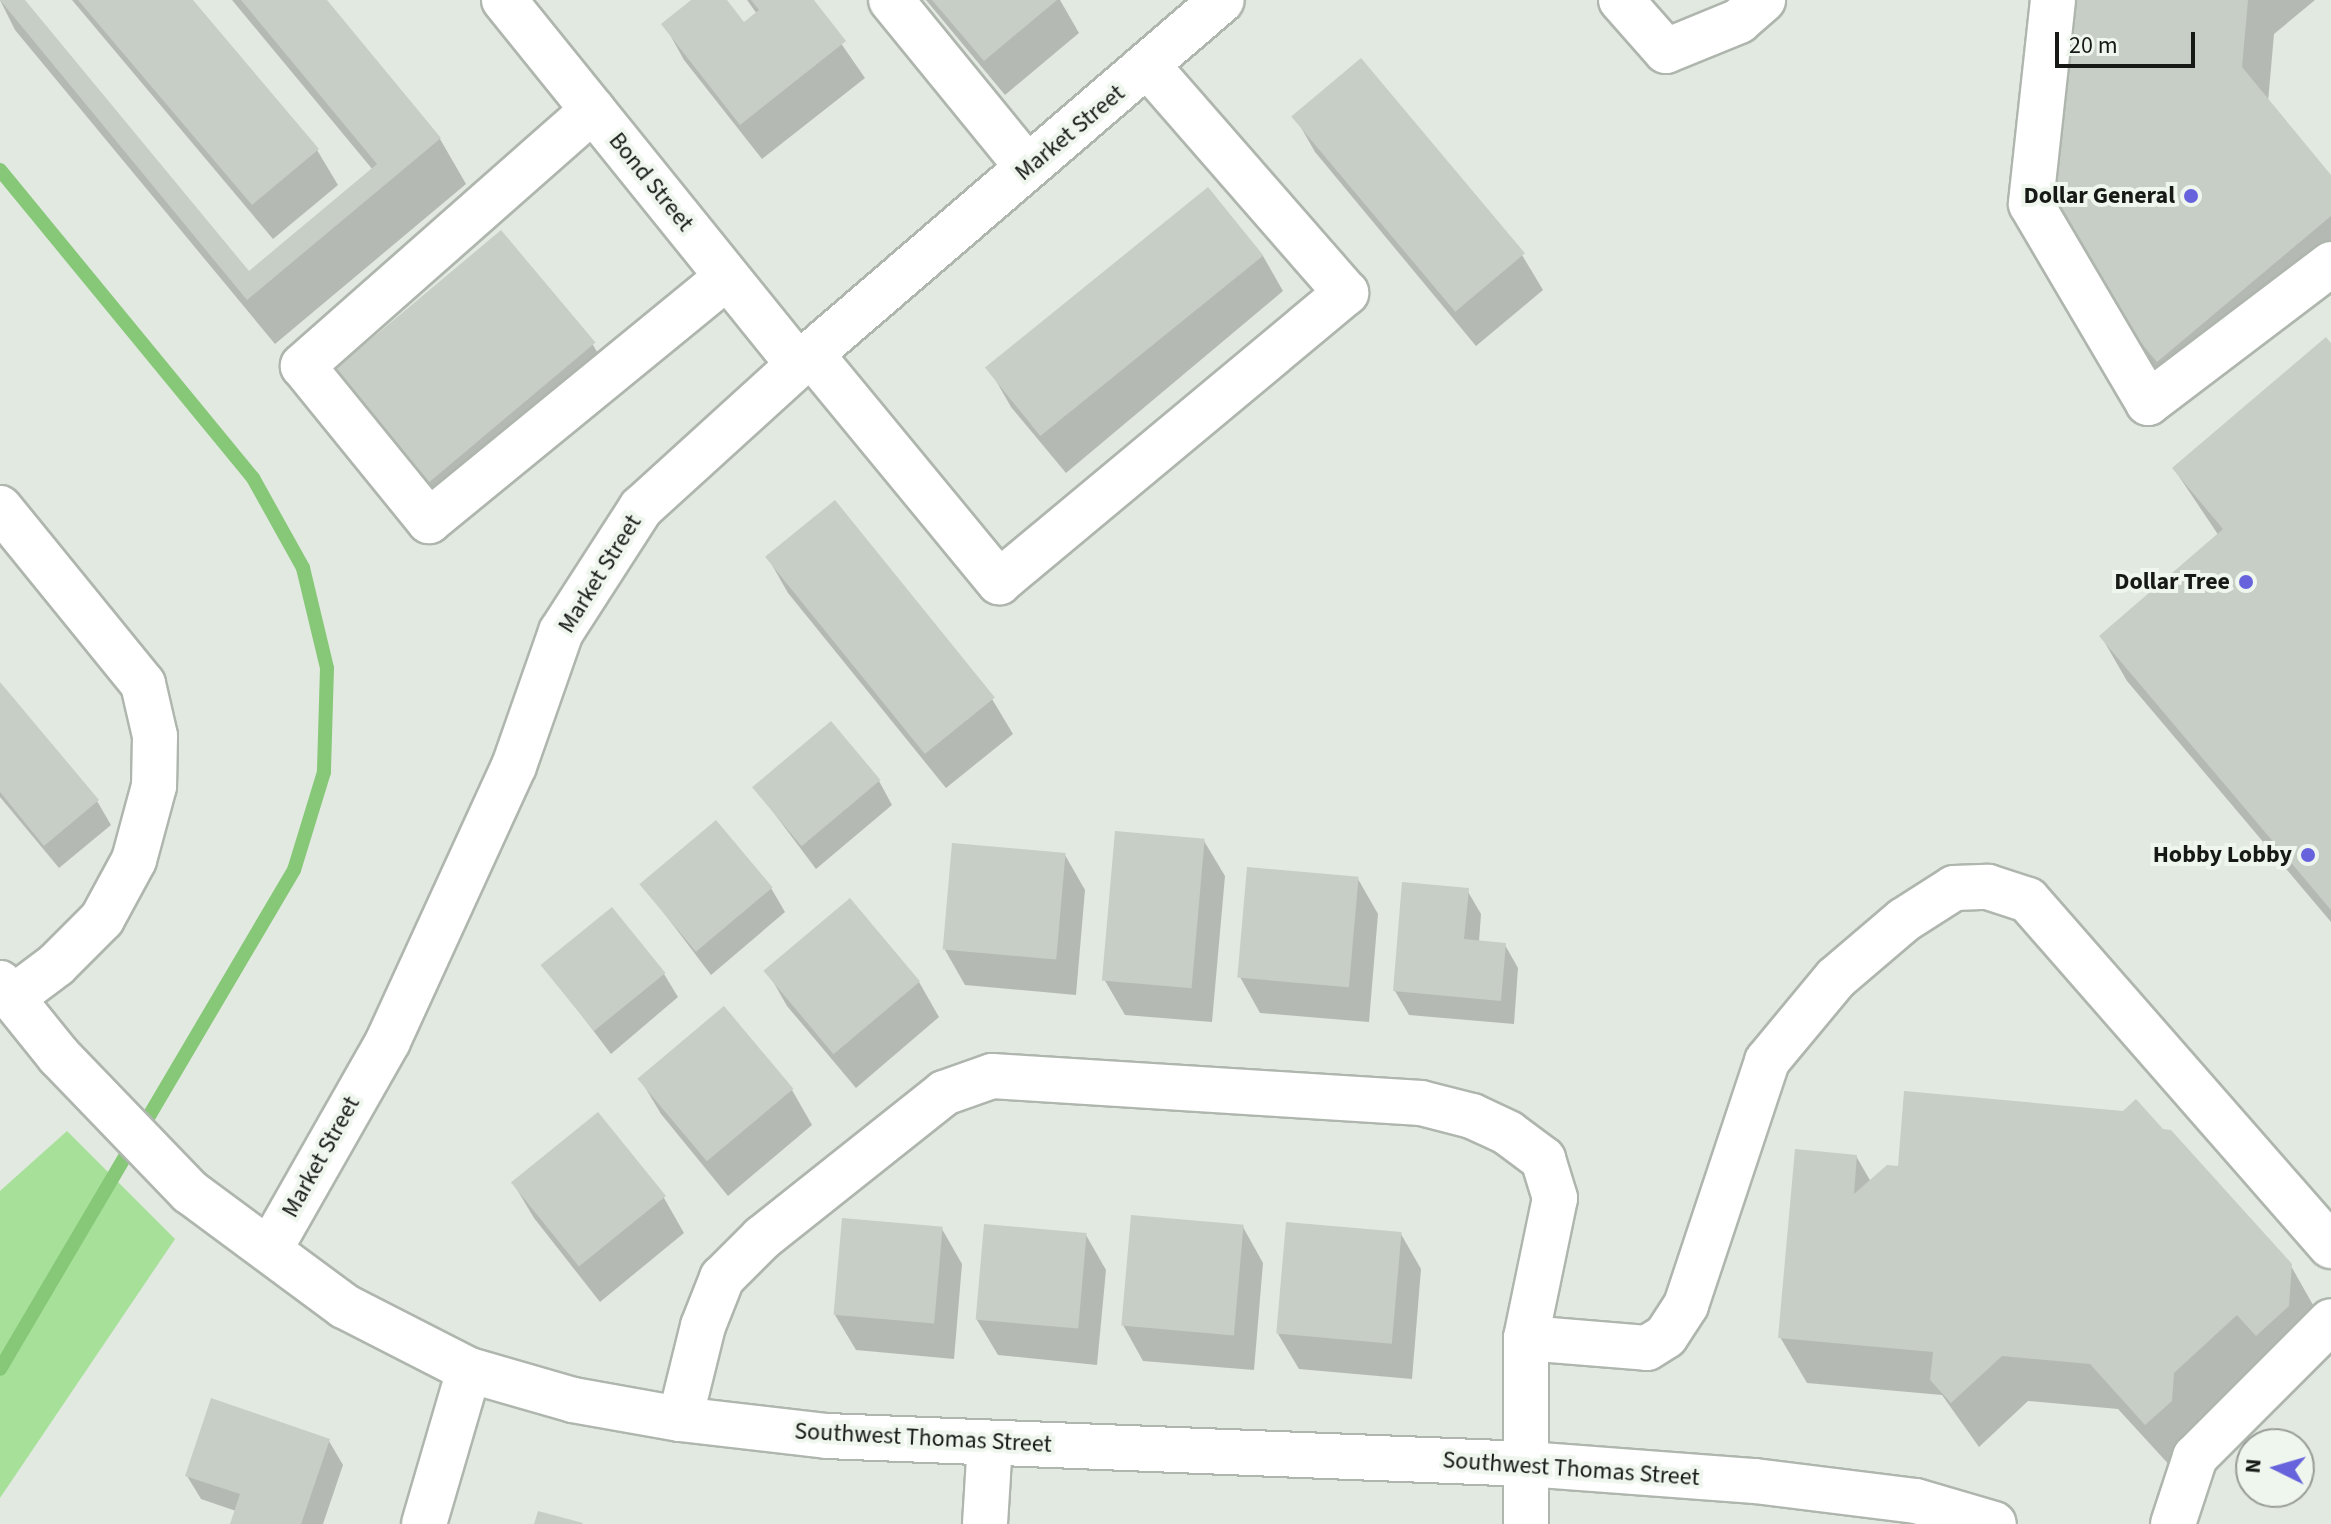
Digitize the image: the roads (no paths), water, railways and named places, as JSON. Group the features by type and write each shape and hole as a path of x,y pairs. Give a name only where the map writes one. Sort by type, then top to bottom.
{"street":[{"path":"891,0 1027,167"},
{"name":"Market Street","path":"270,1249 388,1041 514,766 561,632 641,508 805,359 1027,167 1149,67 1222,0"},
{"path":"1621,0 1666,51 1739,21 1755,3"},
{"path":"2053,0 2031,204 2148,403 2331,264"},
{"name":"Bond Street","path":"509,2 727,277 805,359 999,582 1346,293 1149,67"},
{"path":"593,110 303,366 429,521 727,277"},
{"path":"0,508 143,684 155,736 154,786 134,860 102,919 56,965 6,990"},
{"path":"1526,1338 1647,1348 1666,1336 1686,1305 1767,1061 1836,978 1904,920 1954,888 1988,887 2028,900 2331,1246"},
{"name":"Southwest Thomas Street","path":"6,990 111,1112 190,1192 344,1306 469,1370 573,1400 680,1419 827,1436 1527,1464 1755,1481 1916,1501 1994,1524"},
{"path":"680,1419 703,1326 722,1278 762,1238 944,1093 992,1076 1421,1103 1484,1121 1543,1159 1555,1198 1526,1338 1526,1524"},
{"path":"2173,1524 2195,1457 2331,1321"},
{"path":"424,1524 469,1370"},
{"path":"985,1524 990,1443"}],"waterway":[{"path":"0,170 253,478 303,568 327,668 324,772 294,870 0,1369"}],"place":[{"name":"Dollar General","path":"2191,196"},
{"name":"Dollar Tree","path":"2246,582"},
{"name":"Hobby Lobby","path":"2308,855"}]}
